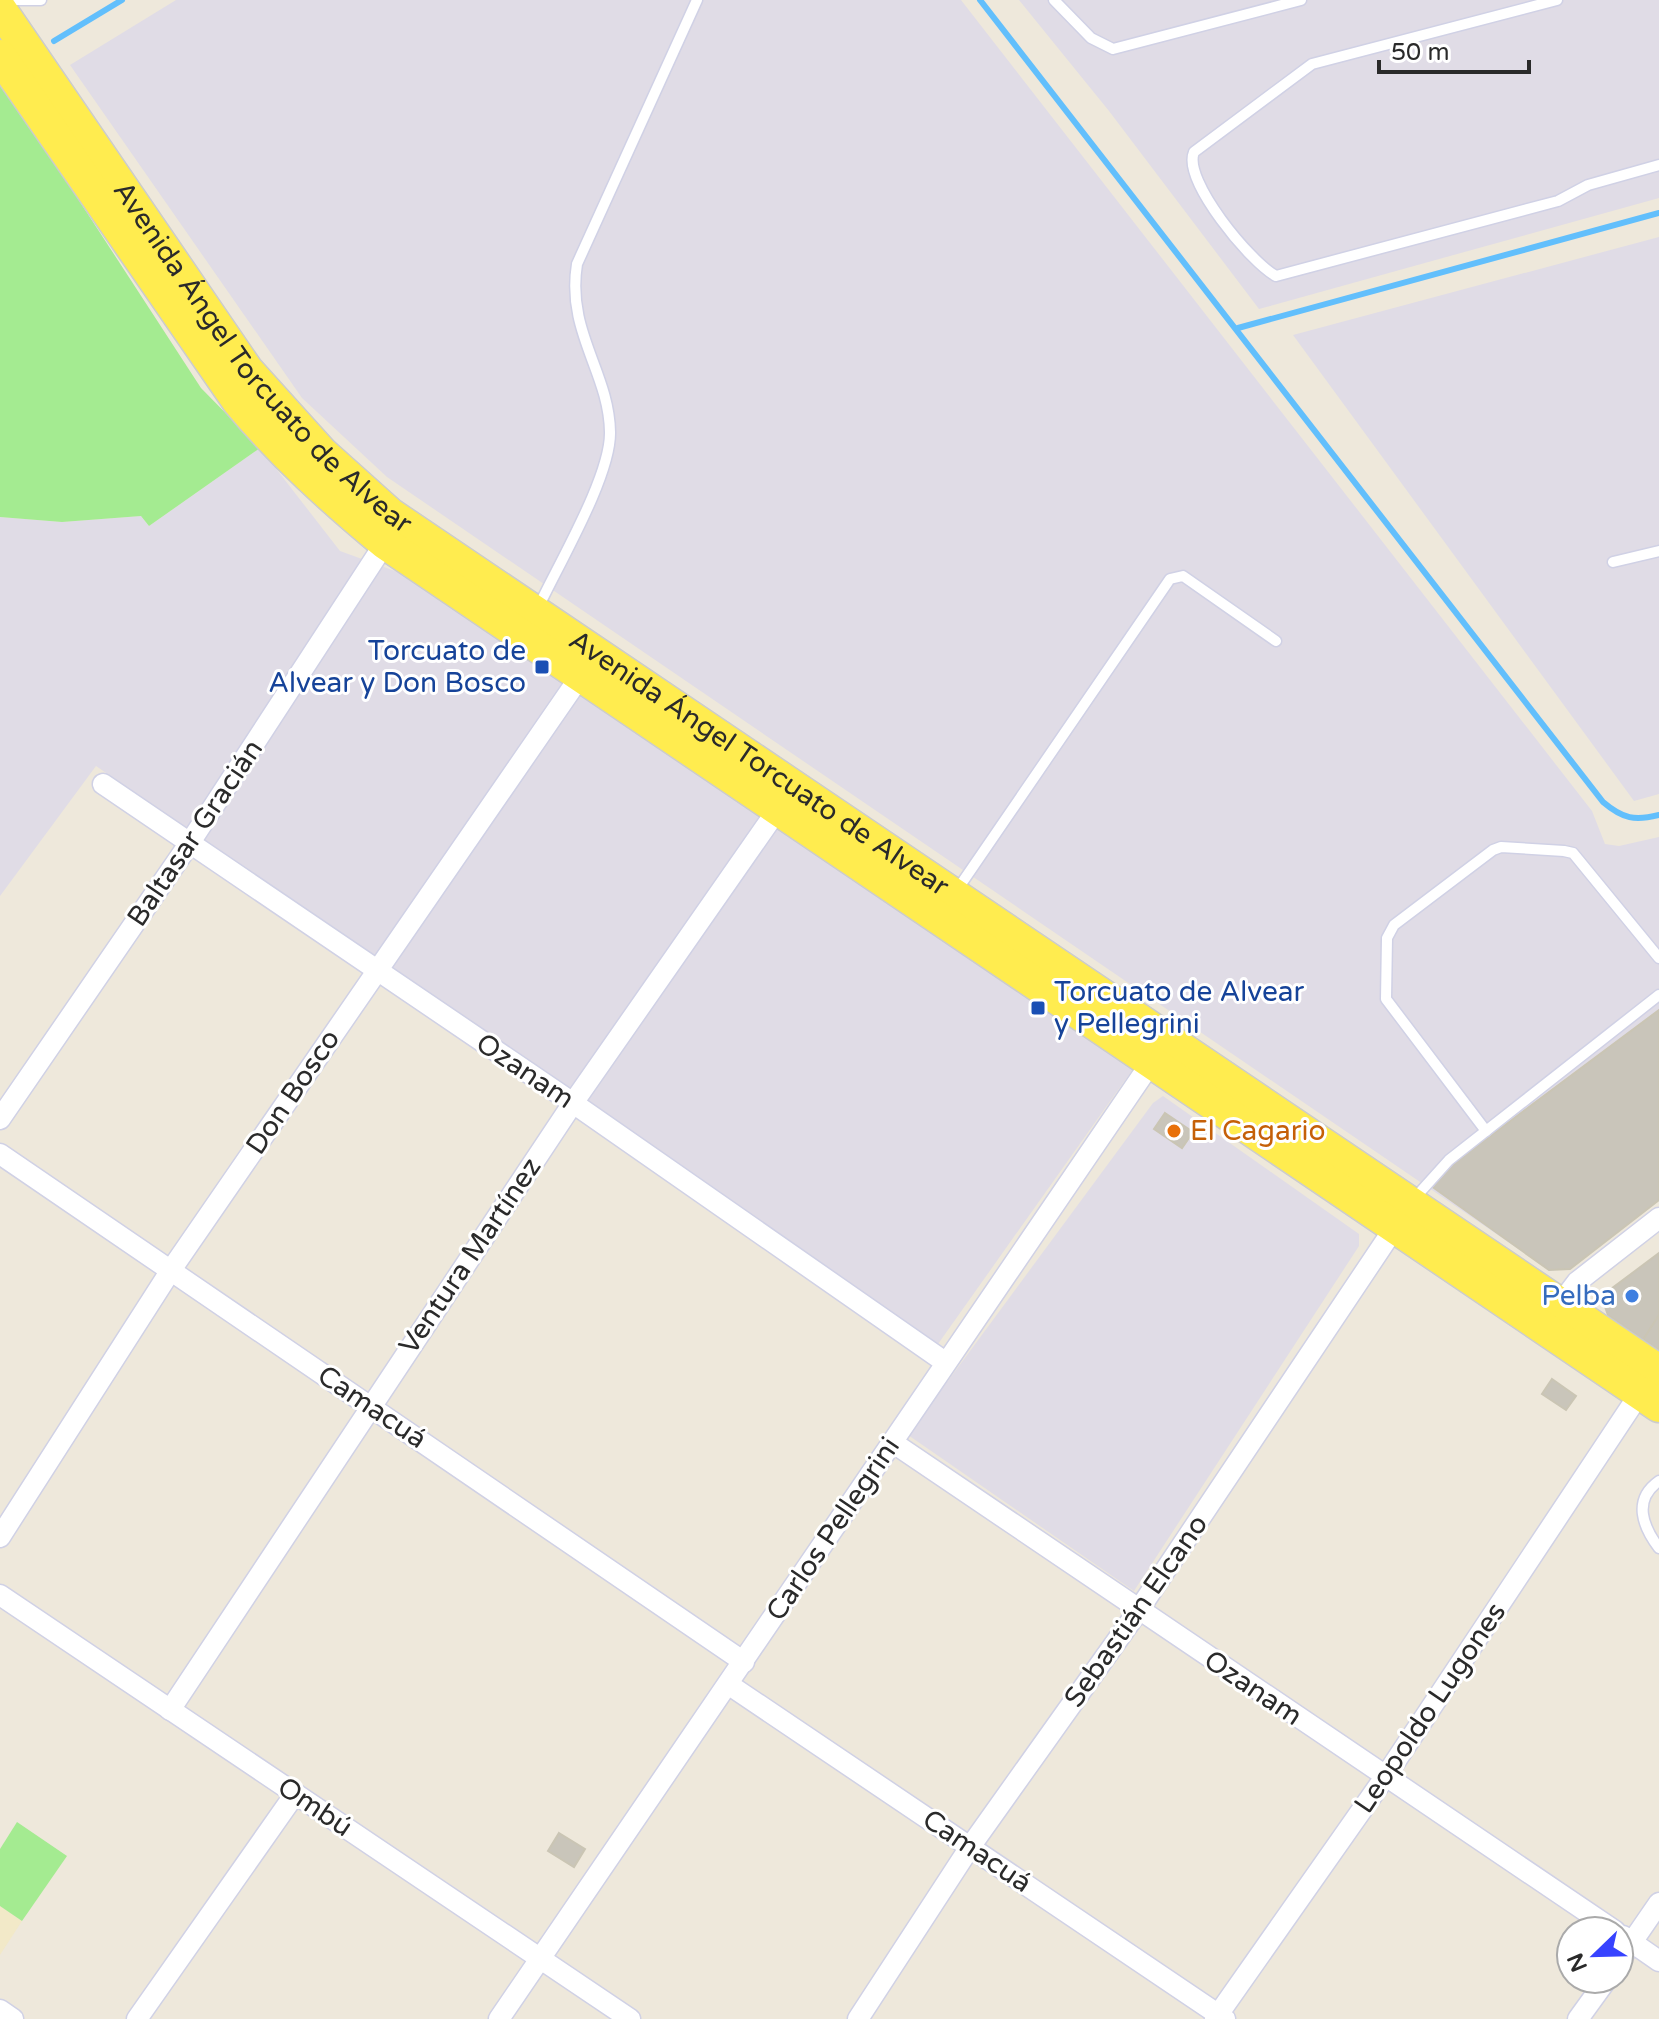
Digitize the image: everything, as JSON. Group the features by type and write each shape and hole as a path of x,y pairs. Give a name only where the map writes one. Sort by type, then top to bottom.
{"main road":[{"name":"Avenida Ángel Torcuato de Alvear","path":"0,9 232,351 268,396 322,453 390,514 536,613 589,664 778,809 1159,1050 1404,1214 1653,1390"},
{"name":"Avenida Ángel Torcuato de Alvear","path":"0,56 238,401 321,489 385,543 589,664 954,895 1159,1050"},
{"name":"Avenida Ángel Torcuato de Alvear","path":"1404,1214 1561,1303 1653,1390"}],"street":[{"name":"Baltasar Gracián","path":"0,1119 189,844 385,543"},
{"name":"Don Bosco","path":"0,1537 171,1270 589,664"},
{"name":"Ozanam","path":"103,784 573,1103 945,1362"},
{"name":"Ventura Martínez","path":"170,1710 369,1405 573,1103 778,809"},
{"name":"Carlos Pellegrini","path":"499,2019 1159,1050"},
{"name":"Camacuá","path":"0,1154 744,1662"},
{"name":"Sebastián Elcano","path":"858,2019 970,1847 1138,1611 1404,1214"},
{"path":"1561,1303 1577,1282 1659,1218"},
{"name":"Leopoldo Lugones","path":"1219,2018 1653,1390"},
{"name":"Ozanam","path":"892,1442 1591,1915"},
{"name":"Ombú","path":"0,1595 630,2019"},
{"name":"Camacuá","path":"728,1684 1219,2018"},
{"path":"137,2019 295,1794"},
{"path":"1635,1924 1659,1903"},
{"name":"Ozanam","path":"1635,1945 1659,1961"},
{"path":"1578,2019 1595,1995"},
{"path":"0,2010 13,2019"}],"lane":[{"path":"12,0 41,0"},
{"path":"536,613 598,481 610,432 574,306 577,264 697,0"},
{"path":"1054,0 1091,38 1113,49 1301,0"},
{"path":"1557,0 1312,64 1194,152 1192,167 1199,190 1255,258 1276,276 1558,201 1588,185 1659,165"},
{"path":"1613,562 1659,551"},
{"path":"954,895 1170,579 1183,576 1276,641"},
{"path":"1486,1131 1386,999 1387,938 1394,925 1493,850 1501,847 1564,851 1573,853 1659,958"},
{"path":"1404,1214 1439,1170 1659,995"},
{"path":"1659,1481 1652,1487 1641,1511 1644,1528 1659,1548"}],"shaded area":[{"path":"176,0 961,0 1592,811 1605,844 1619,846 1659,837 1659,1200 1570,1269 1549,1270 387,477 302,398 70,65"},
{"path":"1019,0 1659,0 1659,198 1259,309 1109,111"},
{"path":"1659,237 1659,794 1634,801 1293,335"},
{"path":"260,448 340,551 406,575 1135,1066 938,1344 96,766 0,896 0,517 62,522 141,516 149,526"},
{"path":"1163,1096 1359,1234 1359,1246 1134,1591 908,1435 1153,1103"},
{"path":"0,1906 22,1921 0,1955"}],"green space":[{"path":"0,79 201,388 260,448 149,526 141,516 62,522 0,517"},
{"path":"17,1822 67,1856 22,1921 0,1906 0,1849"}],"building":[{"path":"1659,1010 1659,1200 1570,1269 1549,1270 1427,1183"},
{"name":"El Cagario","path":"1165,1113 1193,1132 1182,1148 1154,1129"},
{"name":"Pelba","path":"1659,1253 1659,1315 1643,1340 1608,1315 1603,1301 1607,1292"},
{"path":"1659,1315 1659,1350 1643,1340"},
{"path":"1552,1379 1576,1396 1566,1410 1542,1394"},
{"path":"559,1833 585,1849 574,1867 548,1851"}],"waterway":[{"path":"54,41 122,0"},
{"path":"980,0 1603,802 1630,817 1659,815"},
{"path":"1238,328 1659,213"}],"place":[{"name":"Torcuato de Alvear y Don Bosco","path":"542,667"},
{"name":"Torcuato de Alvear y Pellegrini","path":"1038,1008"},
{"name":"El Cagario","path":"1174,1131"},
{"name":"Pelba","path":"1632,1296"}]}
